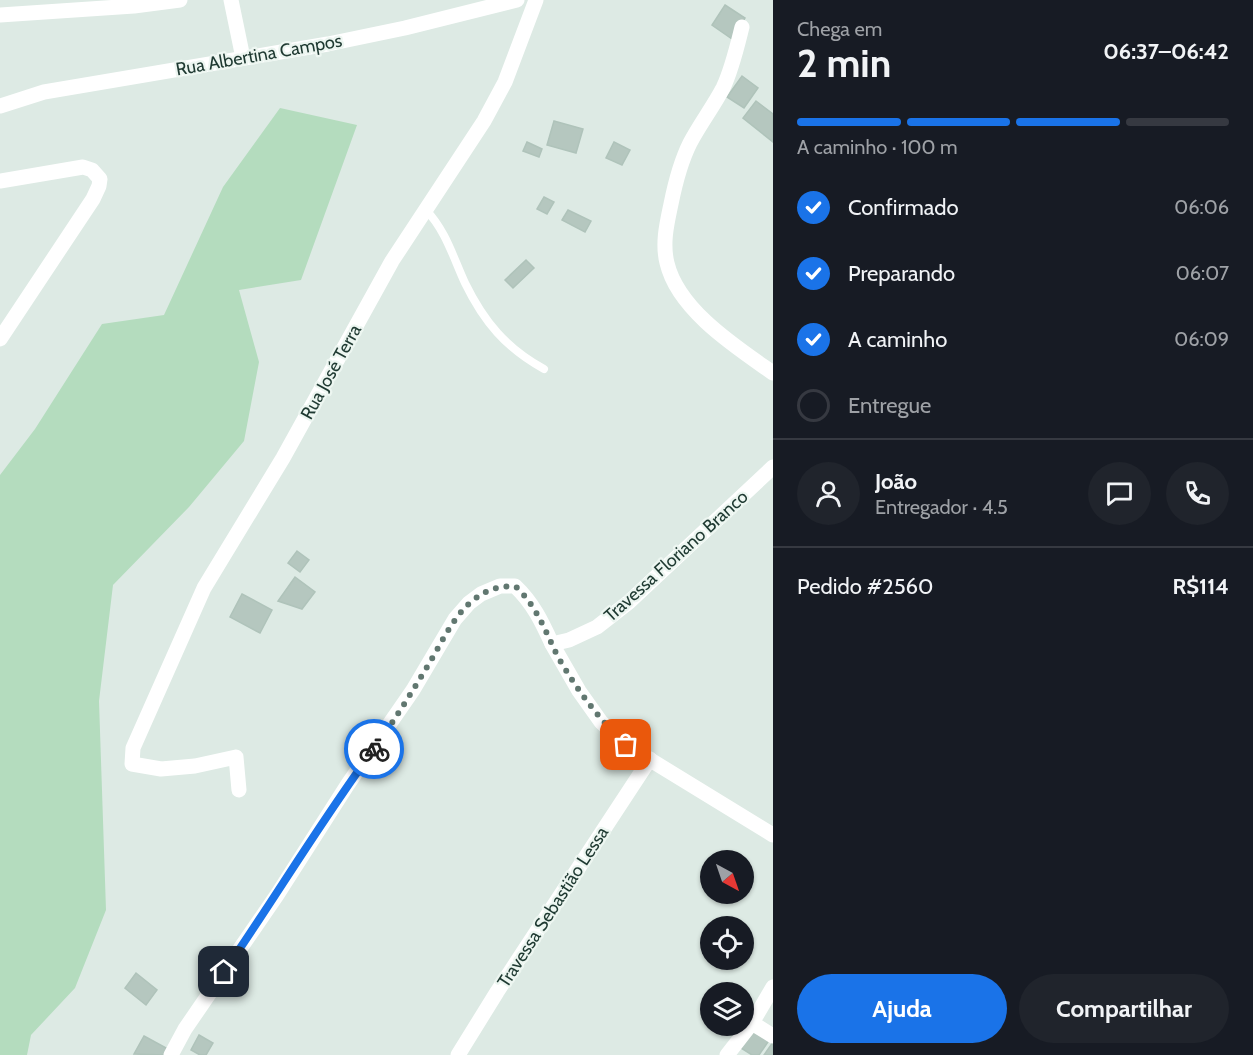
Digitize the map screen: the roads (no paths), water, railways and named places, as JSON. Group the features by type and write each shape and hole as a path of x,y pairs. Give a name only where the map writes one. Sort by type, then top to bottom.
{"street":[{"path":"0,15 134,6 180,0"},
{"path":"231,0 243,58"},
{"name":"Rua Albertina Campos","path":"0,106 44,92 405,28 517,0"},
{"name":"Rua José Terra","path":"239,790 236,757 195,766 161,769 132,765 133,748 204,588 283,459 392,261 484,121 500,92 536,0"},
{"path":"742,27 724,86 689,145 674,189 665,234 666,258 672,277 689,304 709,325 773,373"},
{"path":"0,181 83,167 92,170 100,179 93,199 0,339"},
{"name":"Travessa Floriano Branco","path":"552,644 569,640 597,627 630,602 773,466"},
{"path":"171,1055 185,1029 413,690 455,619 481,594 500,586 515,586 526,596 539,615 570,677 602,722 626,745 773,835"},
{"name":"Travessa Sebastião Lessa","path":"458,1055 650,759"},
{"path":"754,1020 773,987"},
{"path":"754,1024 773,1036"},
{"path":"727,1055 742,1036"}],"lane":[{"path":"426,210 436,220 445,235 466,284 488,323 517,353 544,369"}]}
